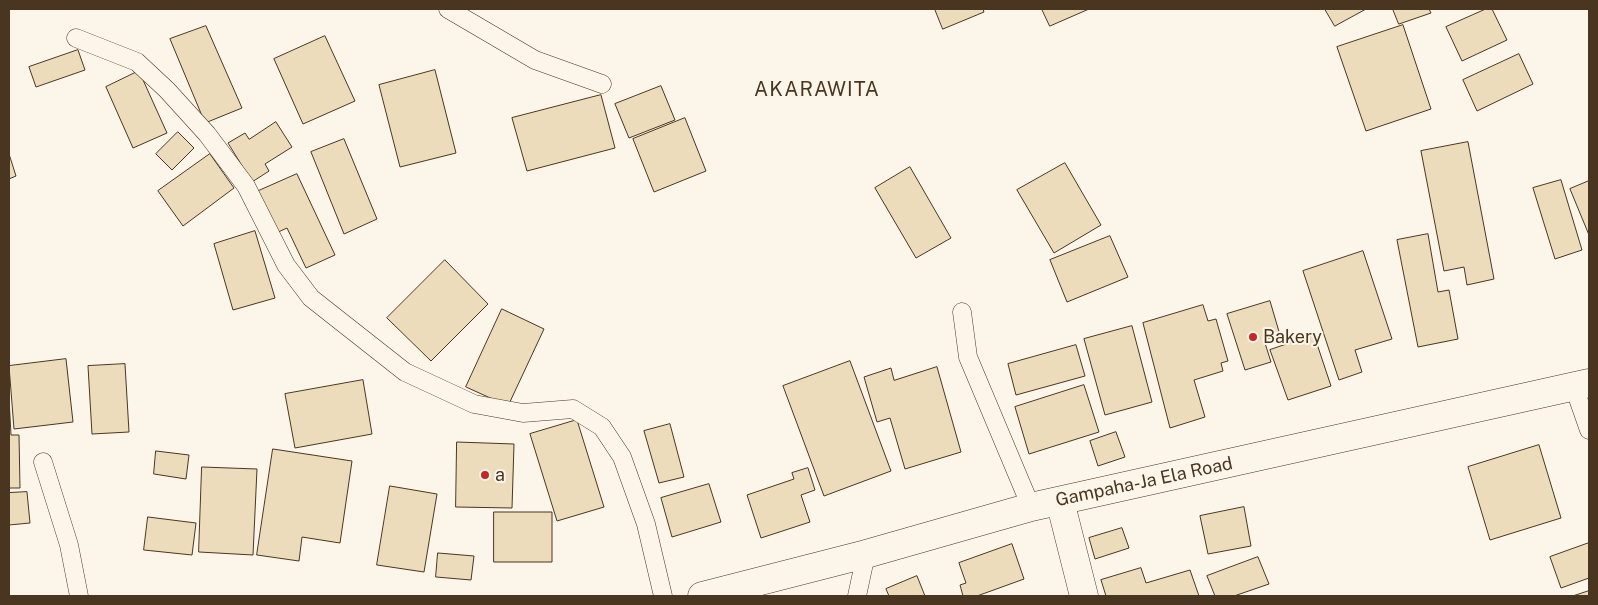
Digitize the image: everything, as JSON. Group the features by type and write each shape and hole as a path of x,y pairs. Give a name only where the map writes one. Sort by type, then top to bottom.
{"main road":[{"name":"Gampaha-Ja Ela Road","path":"702,596 866,554 1031,507 1581,385"},
{"path":"1060,501 1084,596"}],"lane":[{"path":"448,9 535,60 602,84"},
{"path":"76,38 137,62 168,90 208,134 246,186 286,264 311,298 405,372 474,404 523,412 573,409 602,427 622,457 646,524 664,596"},
{"path":"962,312 968,357 1031,507"},
{"path":"1581,385 1589,430"},
{"path":"42,462 69,545 79,596"},
{"path":"857,596 866,554"}],"building":[{"path":"935,9 983,9 984,12 943,29"},
{"path":"1042,9 1089,9 1050,26"},
{"path":"1325,9 1366,9 1335,26"},
{"path":"1393,9 1429,9 1431,13 1399,24"},
{"path":"1486,9 1492,9 1507,40 1462,61 1446,27"},
{"path":"1403,25 1431,109 1366,131 1337,47"},
{"path":"206,26 242,108 205,123 170,39"},
{"path":"325,36 355,101 303,124 274,59"},
{"path":"78,50 85,70 36,87 29,67"},
{"path":"1519,54 1533,84 1477,111 1463,80"},
{"path":"435,70 456,153 400,167 379,85"},
{"path":"139,71 167,133 133,148 106,87"},
{"path":"661,86 675,120 629,138 615,104"},
{"path":"601,95 615,148 527,171 512,118"},
{"path":"685,118 706,171 654,192 633,139"},
{"path":"276,122 292,147 265,164 269,171 252,182 228,143 245,133 249,139"},
{"path":"178,132 194,148 172,170 156,154"},
{"path":"344,139 377,219 344,234 311,152"},
{"path":"1468,142 1494,279 1467,285 1464,267 1444,271 1421,151"},
{"path":"9,154 16,176 9,179"},
{"path":"210,154 234,188 183,226 158,191"},
{"path":"1065,163 1101,225 1054,253 1017,190"},
{"path":"910,167 951,238 916,258 875,188"},
{"path":"297,174 335,255 306,268 287,228 274,234 254,193"},
{"path":"1561,180 1582,250 1555,259 1533,188"},
{"path":"1589,181 1589,235 1570,189"},
{"path":"255,231 275,298 233,310 214,244"},
{"path":"1428,234 1438,292 1449,290 1458,339 1418,347 1397,240"},
{"path":"1110,236 1128,277 1067,302 1050,260"},
{"path":"1363,251 1392,339 1355,350 1362,372 1339,380 1303,271"},
{"path":"445,260 488,304 431,361 387,318"},
{"name":"Bakery","path":"1270,301 1280,335 1264,340 1271,362 1245,370 1227,314"},
{"path":"1203,305 1208,321 1216,319 1228,361 1221,363 1223,371 1194,380 1205,417 1170,428 1143,323"},
{"path":"502,309 544,329 508,406 466,387"},
{"path":"1132,326 1152,402 1105,415 1084,339"},
{"path":"1314,335 1331,386 1288,400 1270,350"},
{"path":"1076,345 1085,376 1016,395 1008,364"},
{"path":"66,359 73,422 14,429 9,366"},
{"path":"850,361 891,471 824,496 783,386"},
{"path":"125,364 129,432 92,434 88,366"},
{"path":"937,367 961,452 905,469 890,418 877,422 864,377 891,368 894,380"},
{"path":"363,380 372,434 295,448 285,394"},
{"path":"1084,385 1099,432 1029,454 1015,407"},
{"path":"9,398 11,435 19,435 20,488 9,488"},
{"path":"577,420 604,507 557,521 530,434"},
{"path":"670,424 684,477 659,483 644,431"},
{"path":"1116,432 1125,457 1098,466 1090,441"},
{"name":"a","path":"457,442 514,444 512,508 456,507"},
{"path":"1539,445 1561,518 1490,540 1468,467"},
{"path":"273,449 352,461 340,543 302,537 299,561 257,555"},
{"path":"156,451 189,455 186,479 154,474"},
{"path":"202,467 257,469 253,555 199,552"},
{"path":"808,468 815,490 801,495 810,522 761,538 747,495 794,479 792,473"},
{"path":"709,484 721,522 672,537 661,498"},
{"path":"390,486 437,494 424,572 377,565"},
{"path":"27,492 30,523 9,525 9,493"},
{"path":"1244,507 1251,546 1208,554 1200,516"},
{"path":"494,512 552,512 552,562 494,562"},
{"path":"148,517 196,523 192,555 144,550"},
{"path":"1122,528 1129,548 1095,559 1089,538"},
{"path":"1589,543 1589,578 1561,588 1550,557"},
{"path":"1012,544 1024,579 977,596 963,596 960,585 966,583 959,563"},
{"path":"438,553 474,556 471,580 436,577"},
{"path":"1258,557 1269,584 1234,596 1215,596 1207,576"},
{"path":"1141,568 1146,583 1190,570 1199,596 1106,596 1101,580"},
{"path":"917,576 925,596 889,596 886,589"},
{"path":"1589,591 1589,596 1573,596"}],"place":[{"name":"Bakery","path":"1253,337"},
{"name":"a","path":"485,475"}],"district":[{"name":"AKARAWITA","path":"817,90"}]}
